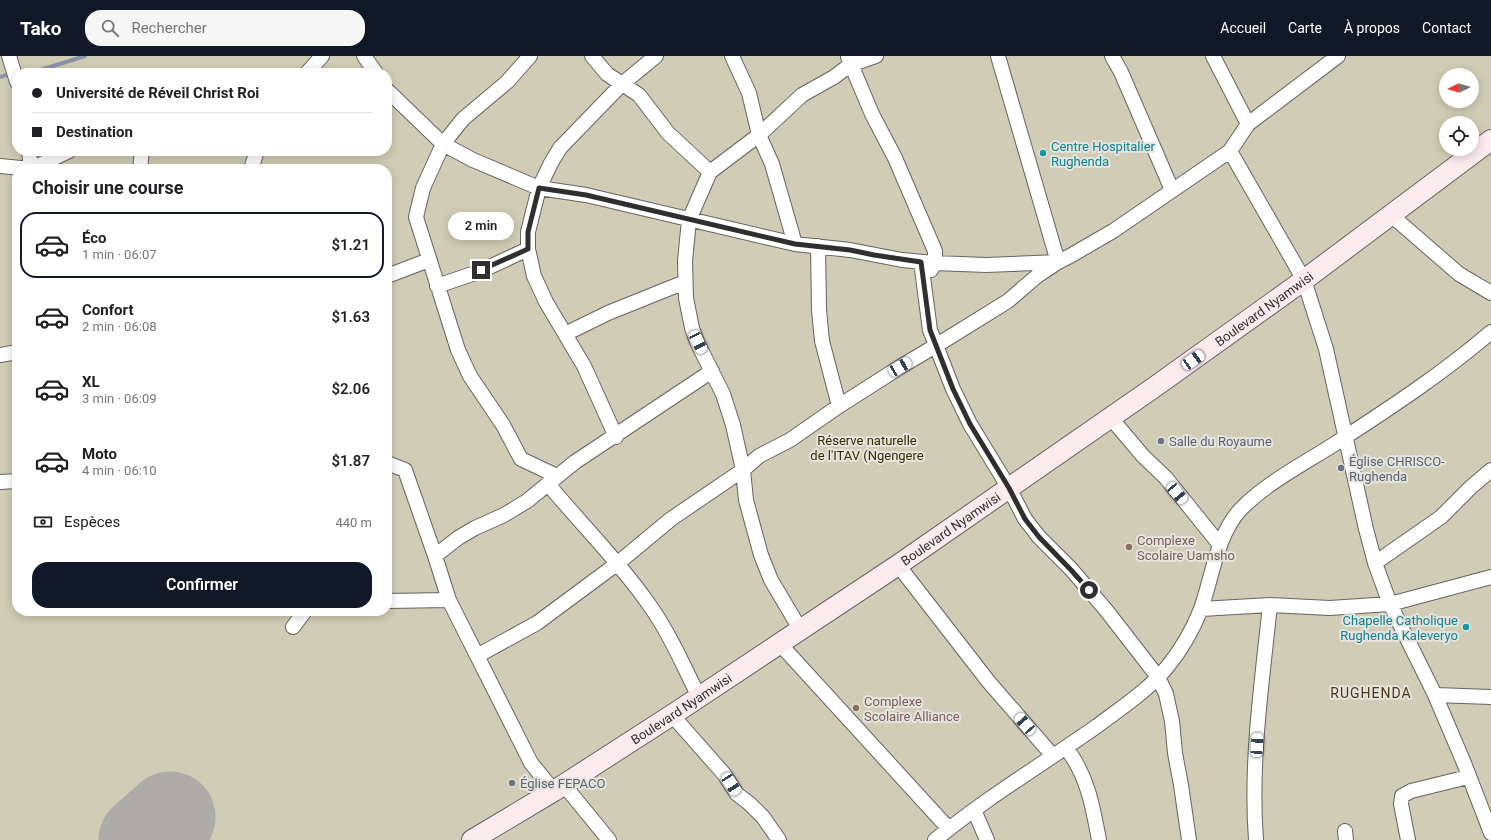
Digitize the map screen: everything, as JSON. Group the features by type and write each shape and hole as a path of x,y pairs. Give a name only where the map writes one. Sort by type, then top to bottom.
{"main road":[{"name":"Boulevard Nyamwisi","path":"472,840 559,788 898,565 1156,386 1304,280 1491,140"}],"street":[{"path":"9,56 13,68"},
{"path":"311,68 322,56"},
{"path":"364,56 372,68"},
{"path":"530,56 508,82 463,119 443,144 423,188 416,217 458,350 470,376 483,398 503,426 521,459 552,480 571,512 618,563 649,604 676,650 698,697"},
{"path":"592,56 607,74 639,96 668,133 710,172"},
{"path":"616,437 584,366 546,302 534,276 528,249 528,232 539,188 560,148 622,84 656,56"},
{"path":"732,56 749,93 759,135 772,164 795,244"},
{"path":"800,629 771,580 761,555 746,500 743,470 733,425 723,394 692,328 688,314 685,246 689,220 710,172 759,135 802,95 834,78 849,60 876,56"},
{"path":"998,56 1058,262"},
{"path":"1112,56 1121,72 1172,190"},
{"path":"1213,56 1248,124"},
{"path":"476,656 537,623 618,563 671,519 743,470 759,456 790,440 839,406 900,367 1008,301 1037,276 1058,262 1113,231 1230,151 1248,124 1338,56"},
{"path":"849,60 872,114 894,157 935,251 928,263 923,283 930,330 953,389 970,424 1009,488 1025,519 1039,537 1071,570 1106,610 1158,677 1166,694 1172,721 1175,753 1189,840"},
{"path":"392,95 443,144 473,160 539,188 586,195 795,244 850,250 928,263 993,265 1058,262"},
{"path":"1230,151 1304,280 1326,349 1375,563 1390,604 1435,696 1468,777 1490,824"},
{"path":"42,164 58,156"},
{"path":"0,166 12,167"},
{"path":"1391,215 1459,274 1491,293"},
{"path":"818,246 819,310 822,341 839,406"},
{"path":"437,286 481,270 528,249"},
{"path":"392,274 429,260"},
{"path":"565,334 608,313 686,282"},
{"path":"935,840 1004,788 1066,748 1132,699 1158,677 1177,654 1192,629 1201,609 1220,545 1240,510 1261,491 1346,436 1456,361 1491,332"},
{"path":"0,355 12,353"},
{"path":"436,556 458,538 475,528 504,515 527,501 575,462 616,437 712,371"},
{"path":"1110,417 1143,456 1166,478 1220,545"},
{"path":"392,465 405,470 436,556 449,600 531,763 559,788 609,840"},
{"path":"1375,563 1440,517 1491,470"},
{"path":"0,482 12,481"},
{"path":"898,565 988,681 1053,756"},
{"path":"1201,609 1270,605 1330,608 1390,604 1491,577"},
{"path":"392,601 449,600"},
{"path":"1256,840 1254,798 1258,718 1270,605"},
{"path":"293,627 301,616"},
{"path":"779,643 949,828"},
{"path":"1435,696 1491,697"},
{"path":"672,714 724,774 737,794 763,817 779,840"},
{"path":"1066,748 1082,773 1094,810 1100,840"},
{"path":"1408,840 1401,804 1402,796 1411,790 1468,777"},
{"path":"974,810 987,840"}],"green space":[{"name":"Réserve naturelle de l'ITAV (Ngengere","path":"0,56 1491,56 1491,840 0,840"}],"waterway":[{"path":"47,68 85,56"},
{"path":"0,77 6,75 12,76"}],"runway":[{"path":"144,840 170,817"}],"place":[{"name":"Centre Hospitalier Rughenda","path":"1043,153"},
{"name":"Salle du Royaume","path":"1161,441"},
{"name":"Église CHRISCO- Rughenda","path":"1341,468"},
{"name":"Complexe Scolaire Uamsho","path":"1129,547"},
{"name":"Chapelle Catholique Rughenda Kaleveryo","path":"1466,627"},
{"name":"Complexe Scolaire Alliance","path":"856,708"},
{"name":"Église FEPACO","path":"512,783"}],"district":[{"name":"RUGHENDA","path":"1371,693"}],"route":[{"path":"481,270 528,249 528,232 539,188 586,195 795,244 850,250 921,262 930,330 953,389 970,424 1009,488 1025,519 1039,537 1089,590"}]}
